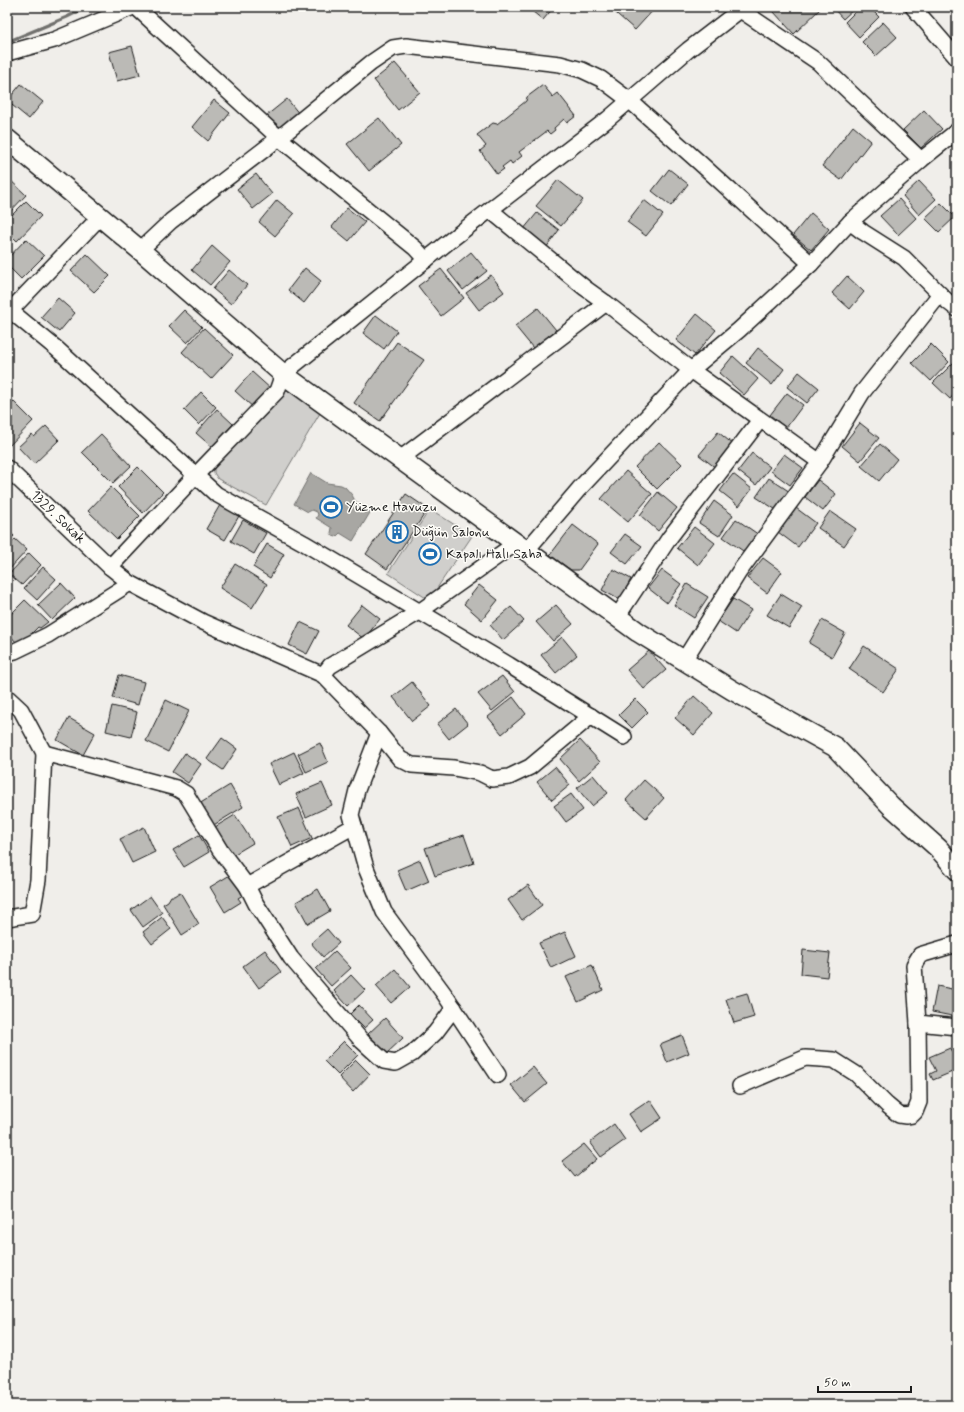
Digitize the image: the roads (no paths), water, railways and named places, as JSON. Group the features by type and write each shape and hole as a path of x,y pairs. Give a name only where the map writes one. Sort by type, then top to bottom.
{"street":[{"path":"7,53 54,40 133,7"},
{"path":"136,7 279,138 415,248 426,260"},
{"path":"913,7 957,58"},
{"path":"110,567 277,391 283,374 426,260 608,119 688,50 740,8 818,62 920,160"},
{"path":"140,250 171,221 279,138 371,63 393,48 406,46 560,64 582,70 601,79 629,100 811,264"},
{"path":"591,716 530,767 509,777 492,779 480,773 454,768 412,765 400,759 379,733 323,675 330,666 420,612 521,547 579,489 691,370 739,330 811,264 850,222 920,160 957,131"},
{"path":"7,139 140,250 283,374 638,632 732,690 835,747 891,806 938,848 957,870"},
{"path":"490,210 585,288 691,370 820,462"},
{"path":"100,217 8,311 57,348 216,494 304,543 509,665 624,737"},
{"path":"850,222 904,258 957,309"},
{"path":"684,660 739,572 820,462 862,393 940,294"},
{"path":"400,459 606,303"},
{"path":"617,617 670,537 760,420"},
{"name":"1329. Sokak","path":"7,468 110,567 130,583 203,622 323,675"},
{"path":"7,653 15,651 48,635 130,583"},
{"path":"7,697 21,710 44,753 38,880 32,914 7,918"},
{"path":"379,733 357,790 351,815 366,868 384,912 454,1008 498,1075"},
{"path":"44,753 176,788 186,794 220,850 247,886 256,904 291,958 362,1041 384,1061 396,1063 412,1054 435,1033 454,1008"},
{"path":"247,886 354,826"},
{"path":"740,1086 805,1058 834,1060 856,1074 886,1105 899,1115 912,1115 916,1112 919,1102 918,1023 914,965 920,955 957,944"},
{"path":"918,1023 957,1027"}],"waterway":[{"path":"7,42 87,7"}],"place":[{"name":"Yüzme Havuzu","path":"331,507"},
{"name":"Düğün Salonu","path":"397,532"},
{"name":"Kapalı Halı Saha","path":"430,554"}]}
